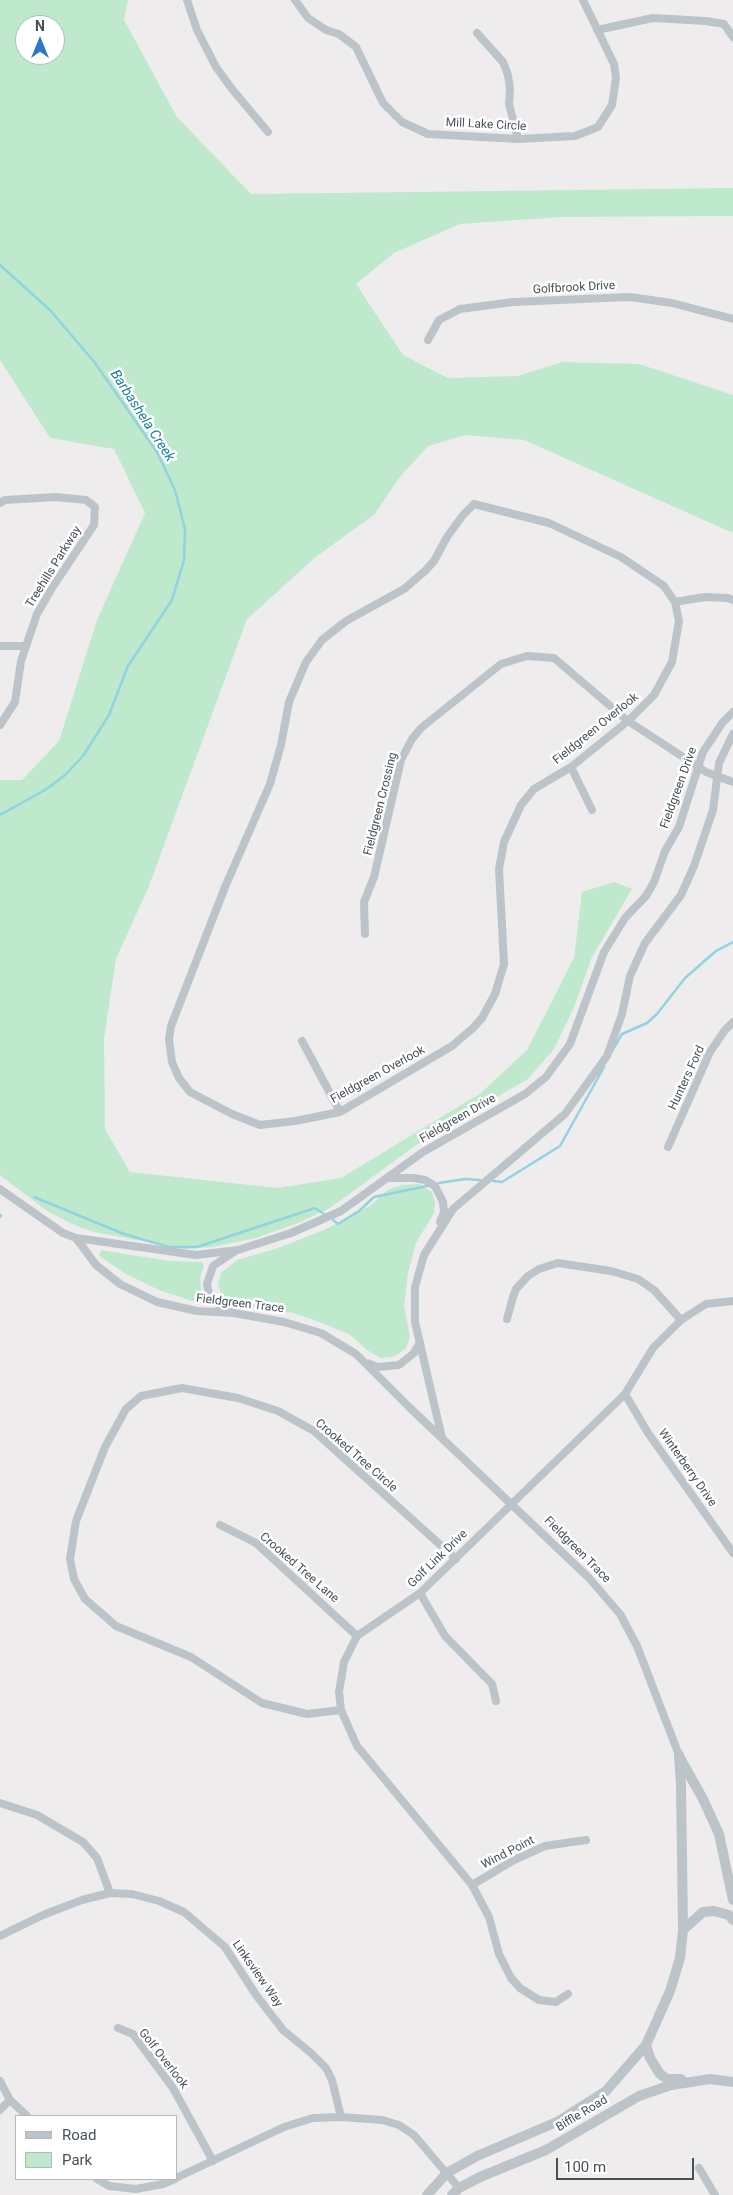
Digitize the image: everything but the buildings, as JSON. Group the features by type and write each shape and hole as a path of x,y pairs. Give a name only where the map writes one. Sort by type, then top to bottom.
{"street":[{"path":"187,0 197,30 216,67 268,132"},
{"name":"Mill Lake Circle","path":"295,0 308,18 326,30 339,34 356,48 384,102 402,122 428,134 518,139 576,136 598,127 612,105 616,78 614,64 583,0"},
{"path":"597,30 653,18 706,20 724,24 733,37"},
{"path":"477,33 503,62 508,75 510,88 509,104 518,139"},
{"name":"Golfbrook Drive","path":"428,340 439,320 460,309 513,302 630,297 672,303 733,319"},
{"name":"Treehills Parkway","path":"0,492 3,502 38,497 72,498 86,500 95,507 94,524 37,614 25,646 15,702 0,725"},
{"name":"Fieldgreen Overlook","path":"474,504 550,523 622,557 664,586 675,602 679,621 672,662 654,694 628,721 571,767 534,789 521,805 508,829 499,869 504,964 495,994 482,1018 473,1028 452,1046 340,1112 295,1122 260,1125 232,1114 190,1092 179,1078 169,1053 171,1026 225,887 270,784 281,745 289,702 306,662 322,640 346,621 404,589 425,571 434,561 447,536 463,514 474,504"},
{"path":"675,602 704,597 733,600"},
{"path":"0,646 25,646"},
{"name":"Fieldgreen Crossing","path":"365,934 364,902 374,877 401,760 412,739 421,728 488,672 514,658 527,656 554,658 628,721 697,766 733,782"},
{"name":"Fieldgreen Drive","path":"0,1188 62,1233 76,1238 196,1255 238,1250 291,1233 333,1215 388,1179 434,1145 526,1094 556,1066 575,1031 604,952 625,918 646,896 654,882 665,851 679,827 703,752 723,722 733,712"},
{"path":"442,1438 415,1322 415,1287 424,1255 453,1210 565,1114 607,1056 622,1014 630,976 645,943 681,895 694,866 713,810 719,763 733,734"},
{"path":"571,767 592,810"},
{"name":"Hunters Ford","path":"668,1147 710,1052 733,1022"},
{"path":"302,1041 340,1112"},
{"path":"388,1179 413,1178 425,1180 435,1186 443,1202 444,1212 438,1231"},
{"name":"Fieldgreen Trace","path":"76,1238 96,1265 120,1284 157,1302 189,1310 234,1314 284,1322 321,1333 356,1354 590,1578 620,1614 638,1646 679,1755 682,1930 680,1958 675,1974 646,2045 618,2080 588,2103"},
{"path":"234,1314 219,1305 210,1294 208,1284 213,1266 238,1250"},
{"path":"507,1319 513,1297 528,1276 539,1269 558,1263 611,1271 638,1279 654,1290 680,1320"},
{"name":"Golf Link Drive","path":"568,1994 556,2002 539,2000 520,1988 511,1978 499,1954 488,1917 472,1885 357,1746 341,1710 339,1692 344,1662 358,1636 420,1593 625,1394 653,1348 680,1320 706,1304 733,1301"},
{"path":"365,1363 378,1367 399,1365 414,1353 420,1342"},
{"name":"Crooked Tree Circle","path":"341,1710 307,1714 262,1703 191,1657 116,1626 85,1599 74,1579 70,1559 76,1521 105,1447 126,1409 141,1396 182,1388 238,1398 278,1411 314,1431 456,1559"},
{"name":"Winterberry Drive","path":"625,1394 648,1433 733,1553"},
{"name":"Crooked Tree Lane","path":"220,1525 256,1543 358,1636"},
{"path":"420,1593 445,1636 492,1684 496,1702"},
{"path":"679,1755 703,1799 719,1834 733,1900"},
{"path":"0,1803 37,1815 83,1842 98,1858 110,1893"},
{"name":"Wind Point","path":"472,1885 514,1860 545,1846 586,1840"},
{"name":"Linksview Way","path":"0,1936 74,1903 110,1893 132,1894 158,1901 184,1912 225,1947 256,1995 283,2030 326,2068 332,2080 341,2117"},
{"path":"682,1930 703,1912 714,1911 729,1915 733,1920"},
{"name":"Golf Overlook","path":"118,2028 133,2034 173,2088 213,2161"},
{"path":"646,2045 650,2058 660,2074 667,2079 710,2079"},
{"name":"Biffle Road","path":"455,2192 480,2177 546,2150 639,2096 671,2085 710,2079 733,2082"},
{"path":"0,2081 10,2100 26,2115"},
{"path":"0,2110 10,2100"},
{"name":"Biffle Road","path":"427,2195 448,2173 477,2156 559,2121 588,2103"},
{"path":"178,2177 284,2127 313,2118 341,2117 382,2120 399,2125 414,2135 448,2173 455,2192"},
{"path":"699,2168 715,2195"},
{"path":"99,2180 109,2186 136,2189 163,2184 172,2180"},
{"path":"106,2195 109,2186"}],"green space":[{"path":"0,0 128,0 124,20 177,117 251,194 733,188 733,216 561,217 460,224 394,253 356,284 403,355 448,378 517,376 562,362 639,364 733,395 733,533 524,440 466,435 428,446 399,478 374,515 317,556 247,619 149,886 116,959 104,1038 105,1129 130,1172 277,1188 341,1178 481,1093 527,1050 574,958 582,892 614,882 632,889 592,957 574,1007 554,1049 528,1079 426,1138 330,1208 296,1224 255,1238 213,1247 185,1249 94,1232 74,1225 47,1211 0,1175 0,780 22,780 59,741 97,620 145,513 114,449 50,438 0,360"},
{"path":"419,1184 432,1192 435,1202 434,1213 416,1243 408,1273 404,1306 410,1337 406,1348 394,1357 381,1358 367,1350 349,1334 319,1322 293,1313 230,1302 221,1295 218,1284 221,1273 237,1260 275,1249 324,1230 370,1206 389,1189 402,1185"},
{"path":"101,1250 169,1261 202,1262 204,1266 200,1278 201,1291 205,1300 201,1304 159,1290 126,1274 99,1256"}],"waterway":[{"name":"Barbashela Creek","path":"0,265 50,310 95,363 157,452 175,490 185,529 184,560 172,600 128,666 109,715 83,756 64,776 45,790 0,815"},
{"path":"612,1051 622,1034 647,1023 657,1014 685,978 716,951 733,942"},
{"path":"493,1181 502,1182 560,1146 604,1067"},
{"path":"439,1183 465,1179 480,1180"},
{"path":"333,1220 338,1224 359,1211 374,1197 427,1186"},
{"path":"34,1197 124,1234 169,1247 197,1247 315,1208 324,1214"}]}
